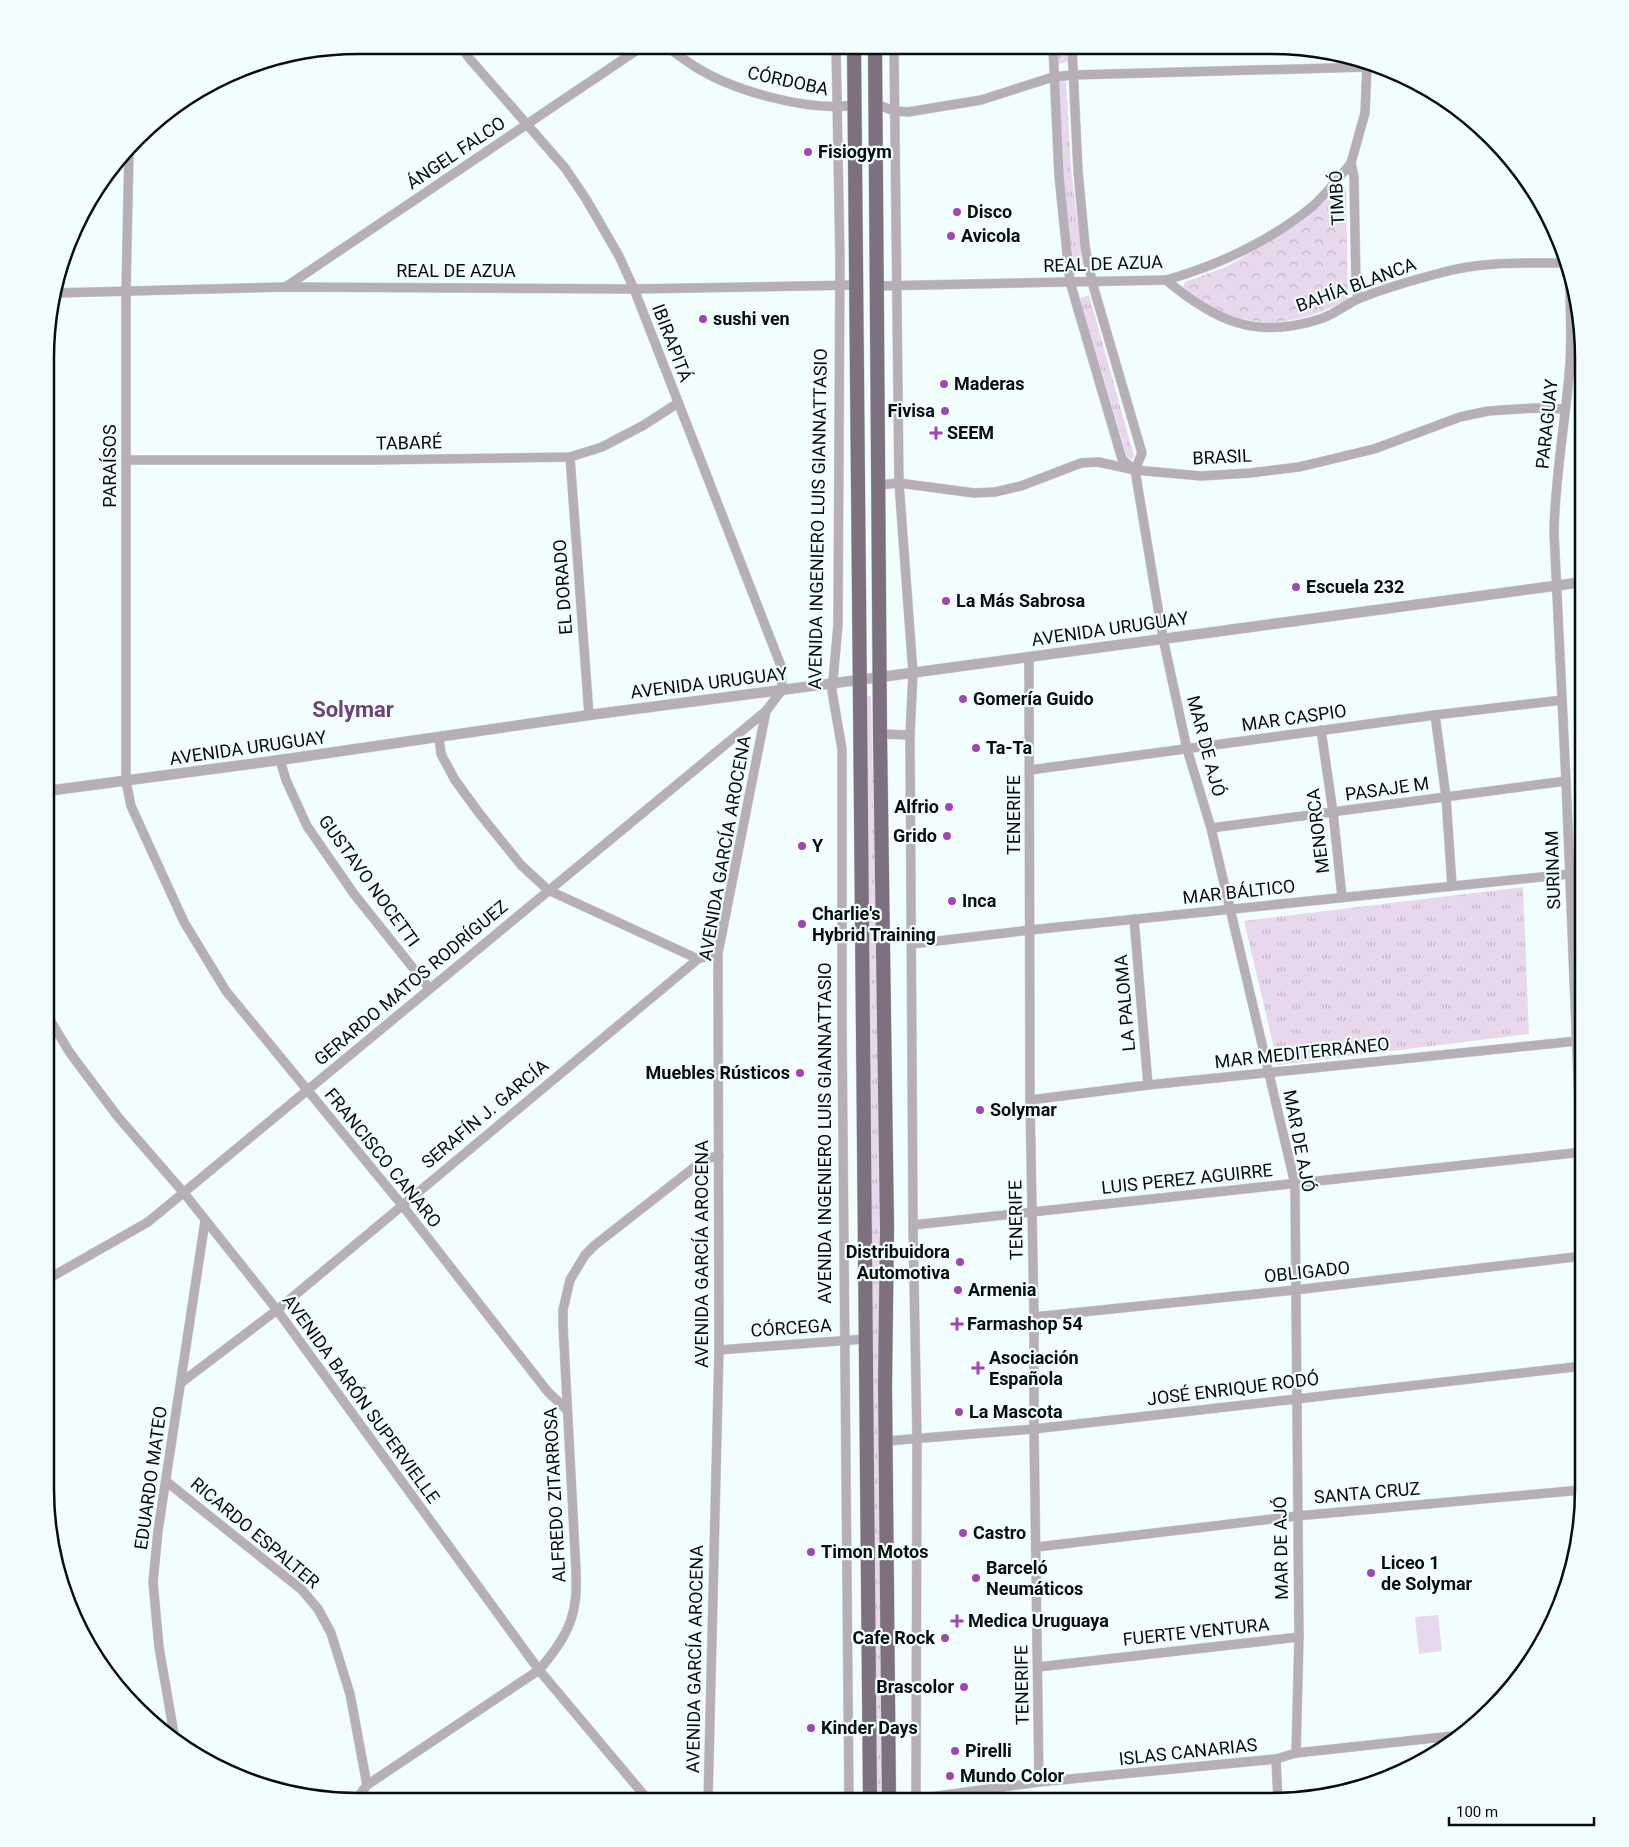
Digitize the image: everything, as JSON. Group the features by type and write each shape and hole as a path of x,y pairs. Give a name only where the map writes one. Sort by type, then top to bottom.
{"main road":[{"name":"AVENIDA INGENIERO LUIS GIANNATTASIO","path":"854,54 870,1793"},
{"path":"875,54 880,734 887,1219 885,1385 890,1793"}],"street":[{"name":"IBIRAPITÁ","path":"467,54 526,125 565,168 586,199 619,256 634,288 781,666 782,690"},
{"name":"ÁNGEL FALCO","path":"286,287 631,54"},
{"name":"CÓRDOBA","path":"677,54 695,67 740,88 796,102 836,108 854,105"},
{"name":"AVENIDA INGENIERO LUIS GIANNATTASIO","path":"836,54 840,285 838,625 832,691 842,749 849,1793"},
{"path":"894,54 899,483 912,672 910,735 913,1225 917,1438 916,1793"},
{"path":"1053,54 1059,176 1070,282 1122,459 1135,470 1142,453 1092,282 1085,246 1078,171 1072,54"},
{"path":"876,104 894,111 908,112 981,100 1053,77 1073,75 1360,67"},
{"name":"TIMBÓ","path":"1358,299 1356,285 1354,177 1351,163 1365,113 1367,69"},
{"name":"PARAÍSOS","path":"126,781 126,292 129,157"},
{"name":"REAL DE AZUA","path":"877,286 1166,280 1194,273 1251,246 1282,228 1312,206 1335,184 1351,163"},
{"name":"BAHÍA BLANCA","path":"1166,280 1203,308 1228,321 1260,328 1287,327 1321,319 1358,299 1441,272 1478,265 1561,265"},
{"name":"REAL DE AZUA","path":"61,294 286,287 634,288 857,285"},
{"name":"PARAGUAY","path":"1557,586 1554,497 1561,454 1570,363 1570,306"},
{"name":"TABARÉ","path":"126,460 372,460 570,457 602,447 644,426 678,403"},
{"name":"BRASIL","path":"879,485 899,483 974,493 988,492 1021,486 1081,463 1098,462 1135,470 1202,476 1299,467 1374,449 1460,417 1488,411 1535,408 1565,409"},
{"name":"EL DORADO","path":"570,457 589,715"},
{"name":"MAR DE AJÓ","path":"1135,470 1163,638 1187,749 1211,828 1295,1184 1299,1637 1296,1753"},
{"name":"AVENIDA URUGUAY","path":"54,790 280,760 589,715 1575,583"},
{"name":"SURINAM","path":"1557,586 1575,993"},
{"name":"TENERIFE","path":"1029,657 1030,1100 1039,1782"},
{"name":"GERARDO MATOS RODRÍGUEZ","path":"54,1275 148,1222 766,711 782,690"},
{"name":"MAR CASPIO","path":"1030,770 1435,715 1562,700"},
{"name":"AVENIDA GARCÍA AROCENA","path":"708,1793 719,1350 718,952 766,711"},
{"path":"1435,715 1446,797 1452,886"},
{"name":"MENORCA","path":"1321,730 1333,812 1342,897"},
{"path":"880,734 910,735"},
{"path":"439,737 441,754 455,780 479,814 521,865 548,890 698,959"},
{"name":"GUSTAVO NOCETTI","path":"280,760 286,780 307,826 354,894 430,988"},
{"name":"FRANCISCO CANARO","path":"126,781 131,806 184,922 226,991 402,1205 548,1392 567,1410"},
{"name":"PASAJE M","path":"1211,828 1566,781"},
{"name":"MAR BÁLTICO","path":"912,944 1570,874"},
{"name":"LA PALOMA","path":"1134,919 1148,1085"},
{"name":"SERAFÍN J. GARCÍA","path":"182,1382 277,1310 698,959 718,952"},
{"name":"AVENIDA BARÓN SUPERVIELLE","path":"54,1028 70,1053 118,1116 184,1193 277,1310 539,1670 642,1793"},
{"name":"MAR MEDITERRÁNEO","path":"1030,1100 1268,1072 1575,1041"},
{"name":"LUIS PEREZ AGUIRRE","path":"913,1225 1575,1153"},
{"name":"ALFREDO ZITARROSA","path":"362,1793 367,1785 539,1670 552,1654 567,1629 575,1602 576,1571 563,1310 566,1294 577,1267 595,1245 705,1159 719,1156"},
{"name":"EDUARDO MATEO","path":"173,1730 159,1647 153,1582 158,1531 167,1482 205,1221"},
{"name":"OBLIGADO","path":"1034,1317 1295,1290 1575,1257"},
{"name":"CÓRCEGA","path":"719,1350 865,1339"},
{"name":"JOSÉ ENRIQUE RODÓ","path":"887,1441 1034,1429 1575,1367"},
{"name":"RICARDO ESPALTER","path":"167,1482 302,1590 318,1609 331,1633 350,1694 367,1785"},
{"name":"SANTA CRUZ","path":"1037,1547 1297,1516 1575,1491"},
{"name":"FUERTE VENTURA","path":"1038,1667 1299,1637"},
{"name":"ISLAS CANARIAS","path":"964,1793 1039,1782 1276,1759 1296,1753 1447,1737"},
{"path":"1276,1759 1278,1793"}],"green space":[{"path":"1056,54 1068,54 1068,61 1057,65"},
{"path":"1066,81 1071,169 1083,265 1074,268 1063,172 1057,82"},
{"path":"1342,184 1346,188 1348,301 1301,318 1269,322 1253,321 1238,318 1210,307 1182,290 1185,282 1226,267 1298,224 1331,197"},
{"path":"1089,295 1134,456 1132,460 1127,456 1080,298"},
{"path":"865,696 871,696 877,959 884,1793 875,1793"},
{"path":"1523,887 1529,1034 1278,1065 1244,921"},
{"path":"1438,1615 1442,1651 1419,1654 1415,1617"}],"place":[{"name":"Fisiogym","path":"808,152"},
{"name":"Disco","path":"957,212"},
{"name":"Avicola","path":"951,236"},
{"name":"sushi ven","path":"703,319"},
{"name":"Maderas","path":"944,384"},
{"name":"Fivisa","path":"945,411"},
{"name":"SEEM","path":"936,433"},
{"name":"Escuela 232","path":"1296,587"},
{"name":"La Más Sabrosa","path":"946,601"},
{"name":"Gomería Guido","path":"963,699"},
{"name":"Ta-Ta","path":"976,748"},
{"name":"Alfrio","path":"949,807"},
{"name":"Grido","path":"947,836"},
{"name":"Y","path":"802,846"},
{"name":"Inca","path":"952,901"},
{"name":"Charlie's Hybrid Training","path":"802,924"},
{"name":"Muebles Rústicos","path":"800,1073"},
{"name":"Solymar","path":"980,1110"},
{"name":"Distribuidora Automotiva","path":"960,1262"},
{"name":"Armenia","path":"958,1290"},
{"name":"Farmashop 54","path":"957,1324"},
{"name":"Asociación Española","path":"978,1368"},
{"name":"La Mascota","path":"959,1412"},
{"name":"Castro","path":"963,1533"},
{"name":"Timon Motos","path":"811,1552"},
{"name":"Liceo 1 de Solymar","path":"1371,1573"},
{"name":"Barceló Neumáticos","path":"976,1578"},
{"name":"Medica Uruguaya","path":"957,1621"},
{"name":"Cafe Rock","path":"945,1638"},
{"name":"Brascolor","path":"964,1687"},
{"name":"Kinder Days","path":"811,1728"},
{"name":"Pirelli","path":"955,1751"},
{"name":"Mundo Color","path":"950,1776"}],"district":[{"name":"Solymar","path":"353,709"}]}
